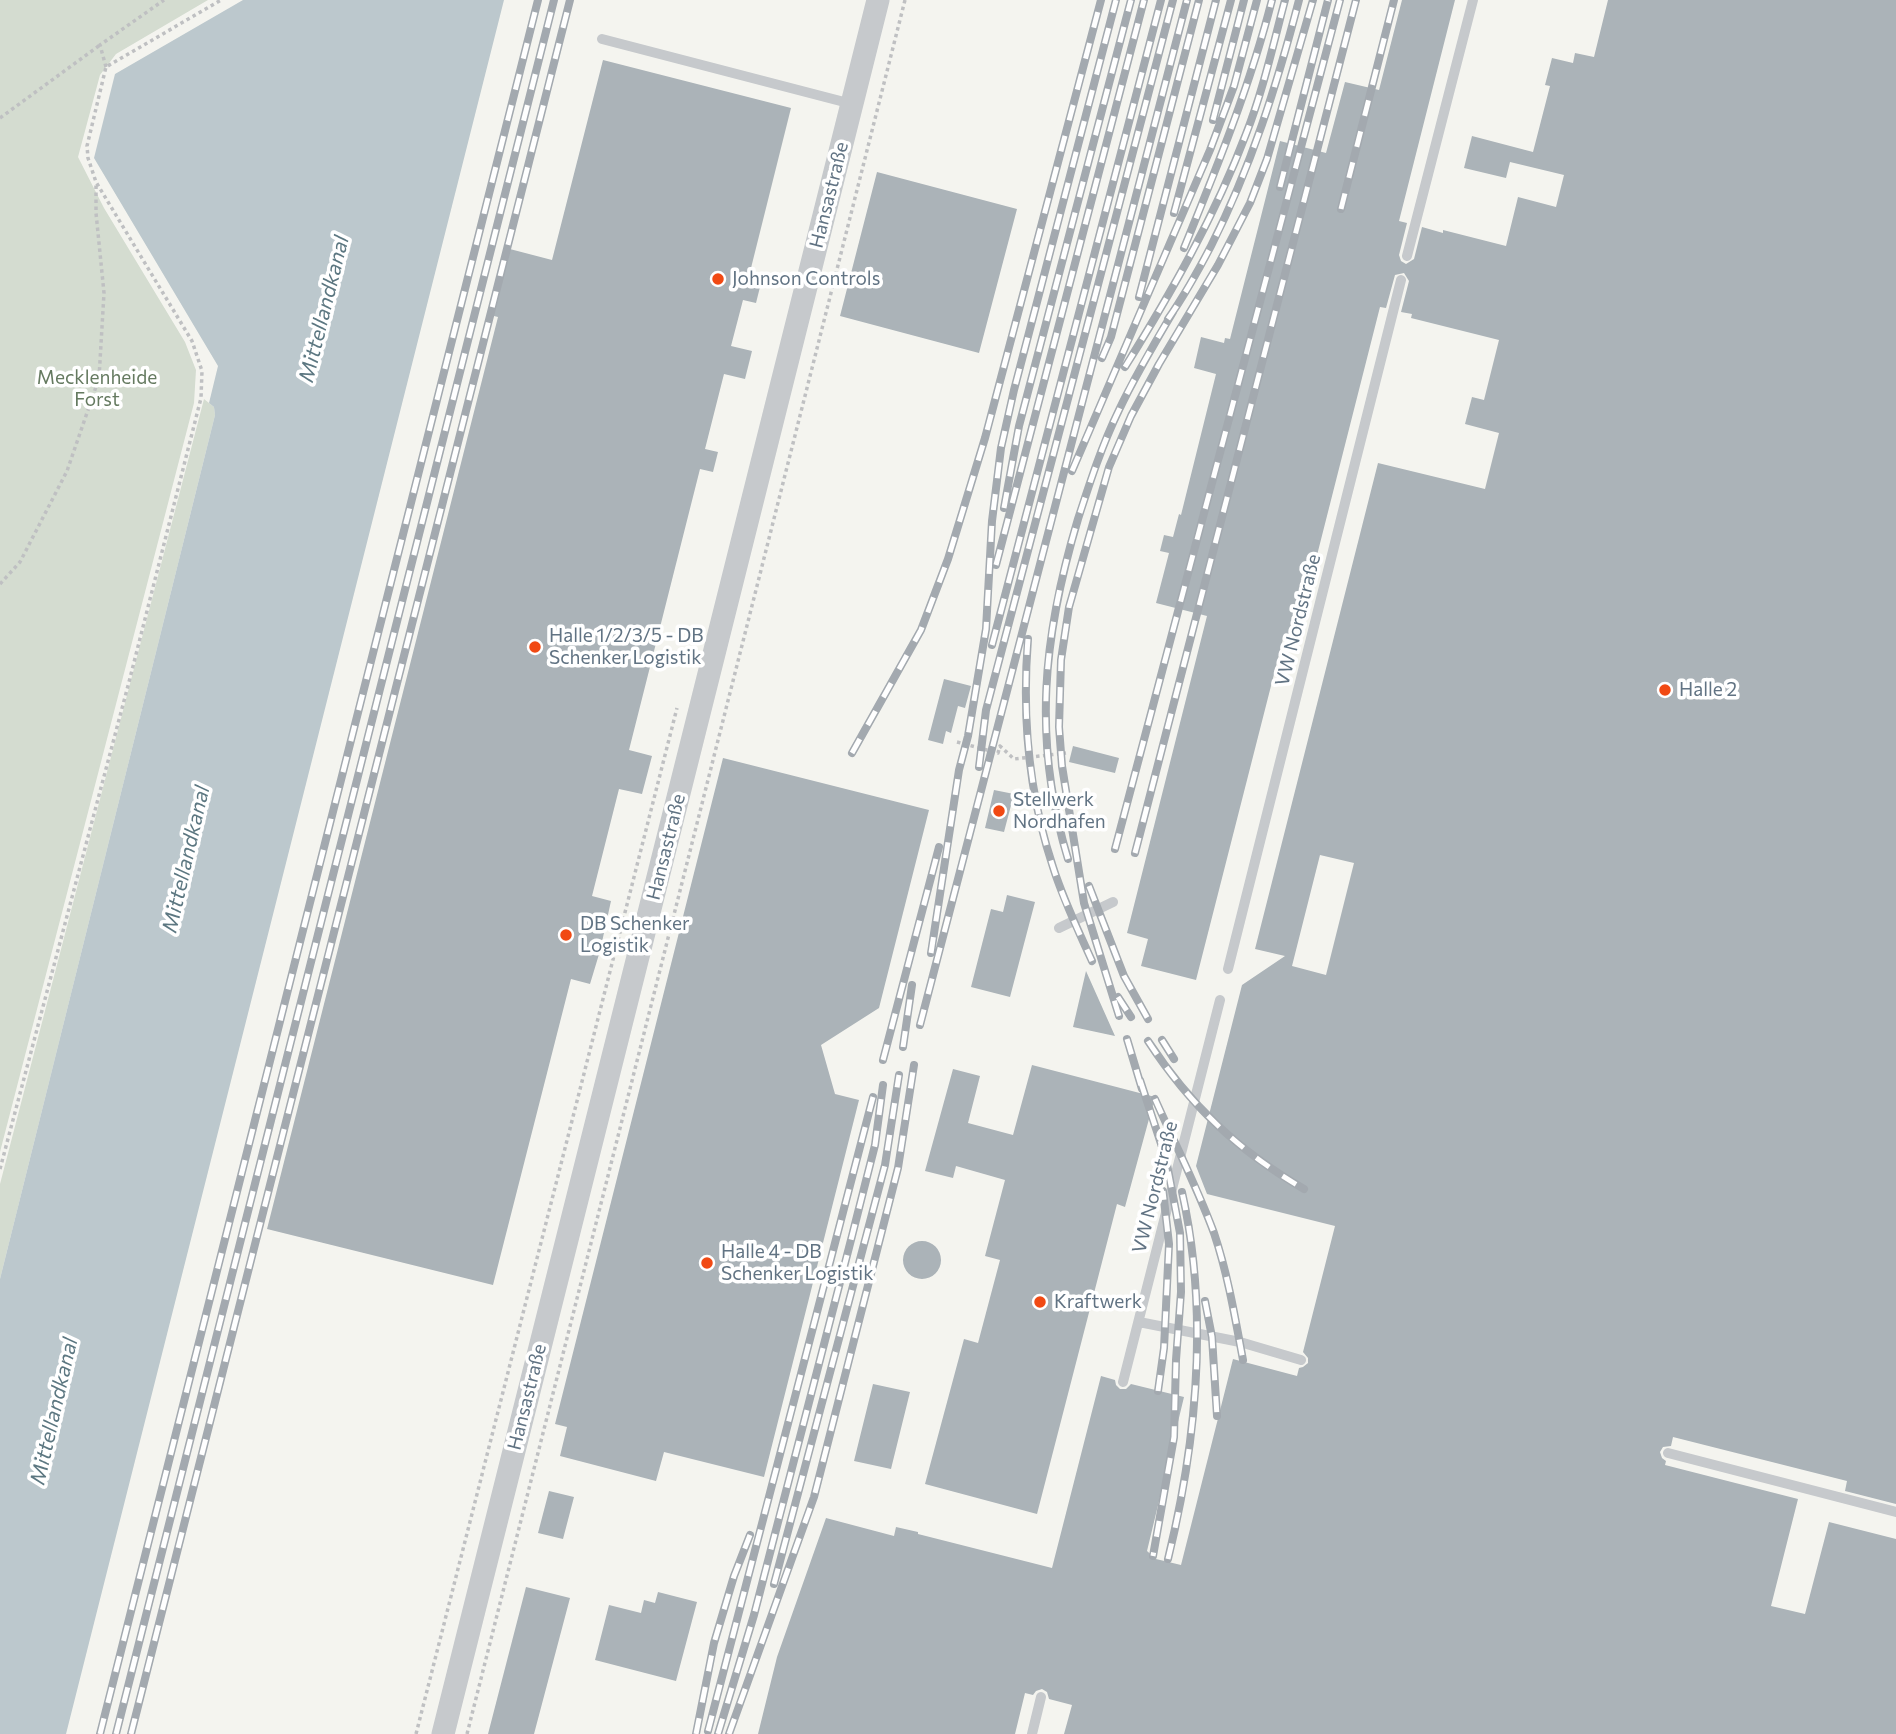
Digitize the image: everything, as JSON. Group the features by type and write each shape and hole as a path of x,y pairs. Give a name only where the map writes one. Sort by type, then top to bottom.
{"street":[{"name":"Hansastraße","path":"443,1734 878,0"}],"lane":[{"path":"1407,256 1473,0"},
{"path":"602,39 852,104"},
{"name":"VW Nordstraße","path":"1228,969 1401,279"},
{"path":"1059,928 1113,902"},
{"name":"VW Nordstraße","path":"1123,1382 1220,1000"},
{"path":"1139,1322 1240,1342 1301,1360"},
{"path":"1668,1453 1896,1512"},
{"path":"1032,1734 1041,1697"}],"path":[{"path":"0,118 164,0"},
{"path":"106,67 221,0"},
{"path":"467,1734 905,0"},
{"path":"1,1165 201,398 202,371 192,341 96,182 88,158 87,146 106,67 100,45"},
{"path":"0,584 20,562 67,471 99,378 104,293 96,213 96,182"},
{"path":"416,1734 680,696"},
{"path":"957,743 998,753 1000,746 1014,759 1066,753"}],"green space":[{"name":"Mecklenheide Forst","path":"0,0 208,0 116,54 100,75 78,157 104,208 185,342 196,370 194,403 0,1152"},
{"path":"204,399 214,407 215,415 0,1279 0,1184"}],"water":[{"name":"Mittellandkanal","path":"243,0 504,0 66,1734 0,1734 0,1279 215,415 214,407 209,403 218,366 94,158 115,74"}],"building":[{"path":"1402,0 1455,0 1399,221 1407,223 1399,255 1401,261 1406,264 1414,259 1422,227 1506,246 1518,197 1556,207 1564,175 1510,162 1506,178 1464,168 1472,136 1533,152 1550,86 1545,85 1552,58 1573,63 1575,53 1594,57 1608,0 1896,0 1896,1504 1845,1491 1847,1481 1673,1437 1671,1446 1663,1447 1660,1452 1666,1461 1665,1465 1798,1499 1771,1606 1805,1614 1829,1522 1896,1539 1896,1734 1064,1734 1072,1705 1049,1699 1047,1692 1042,1689 1033,1695 1025,1693 1015,1734 758,1734 777,1657 826,1518 894,1536 896,1527 1052,1568 1101,1376 1115,1380 1120,1389 1126,1389 1131,1384 1184,1397 1147,1551 1156,1559 1181,1565 1233,1359 1297,1376 1299,1368 1308,1363 1303,1352 1335,1226 1207,1194 1196,1166 1242,985 1285,956 1255,949 1378,463 1485,489 1499,433 1465,424 1472,397 1484,400 1499,340 1411,318 1412,314 1401,312 1409,281 1404,273 1395,275 1386,308 1380,307 1296,638 1284,635 1196,980 1141,966 1148,939 1127,933 1207,616 1156,603 1169,553 1160,551 1164,535 1173,537 1179,514 1181,515 1216,374 1194,368 1201,337 1224,343 1225,338 1230,339 1280,141 1326,153 1345,82 1379,90","holes":["1320,855 1354,863 1326,975 1292,966"]},
{"name":"Halle 1/2/3/5 - DB Schenker Logistik","path":"603,60 791,108 748,280 761,283 756,303 743,300 731,346 752,351 745,379 724,374 705,449 718,452 713,472 700,469 629,750 652,756 642,794 619,789 592,896 611,901 600,951 590,984 571,979 493,1285 267,1229 498,317 490,315 506,248 552,260"},
{"path":"877,172 1017,209 979,353 840,316"},
{"path":"944,679 971,686 965,708 958,706 951,733 946,731 943,744 928,740"},
{"path":"1073,746 1119,758 1115,773 1069,762"},
{"path":"723,758 929,810 879,1008 821,1045 835,1094 859,1100 764,1477 664,1452 656,1481 560,1456 567,1427 555,1424"},
{"name":"Stellwerk Nordhafen","path":"994,790 1014,794 1004,832 985,828"},
{"path":"1007,895 1035,902 1010,997 971,987 991,909 1003,912"},
{"path":"1086,971 1115,1036 1073,1027"},
{"path":"1032,1065 1155,1097 1125,1207 1117,1204 1037,1514 925,1484 964,1339 978,1343 1000,1260 985,1256 1005,1180 956,1166 953,1178 925,1171 953,1069 980,1076 968,1123 1013,1135"},
{"path":"922,1241 936,1246 941,1260 936,1274 922,1279 908,1274 903,1260 908,1246"},
{"path":"873,1384 910,1392 891,1469 854,1461"},
{"path":"549,1491 574,1497 563,1539 538,1533"},
{"path":"526,1587 570,1598 534,1734 488,1734"},
{"path":"658,1592 697,1602 676,1681 595,1660 609,1605 641,1613 644,1600 655,1603"}],"railway":[{"path":"100,1734 538,0"},
{"path":"116,1734 554,0"},
{"path":"131,1734 570,0"},
{"path":"852,753 921,630 948,559 985,438 1101,0"},
{"path":"931,953 959,770 968,736 986,629 992,521 1001,448 1116,0"},
{"path":"1004,508 1019,426 1131,0"},
{"path":"996,565 1144,0"},
{"path":"992,645 1161,0"},
{"path":"979,767 986,710 1173,0"},
{"path":"920,1025 1187,0"},
{"path":"1102,358 1111,337 1199,0"},
{"path":"1139,297 1216,0"},
{"path":"1174,213 1231,0"},
{"path":"1213,120 1244,0"},
{"path":"1072,471 1210,150 1234,86 1257,0"},
{"path":"1184,248 1221,157 1272,0"},
{"path":"1125,367 1191,254 1234,165 1258,101 1285,0"},
{"path":"1168,319 1206,255 1239,186 1272,94 1299,0"},
{"path":"1119,1016 1084,903 1062,766 1059,727 1061,660 1069,607 1109,467 1131,416 1218,265 1250,203 1267,159 1313,0"},
{"path":"1280,187 1328,0"},
{"path":"1115,849 1340,0"},
{"path":"1135,853 1356,0"},
{"path":"1341,209 1394,0"},
{"path":"1068,859 1049,772 1046,730 1046,688 1057,605 1078,519 1102,450 1132,385 1173,312"},
{"path":"1028,639 1027,726 1038,812 1057,879 1092,961"},
{"path":"883,1060 939,847"},
{"path":"1089,886 1124,976 1148,1019"},
{"path":"903,1047 912,985"},
{"path":"1118,997 1131,1017"},
{"path":"1127,1039 1142,1089"},
{"path":"1162,1040 1174,1059"},
{"path":"1148,1041 1198,1106 1236,1142 1304,1189"},
{"path":"729,1734 814,1497 898,1168 914,1065"},
{"path":"774,1584 885,1165 899,1075"},
{"path":"1140,1080 1166,1159 1180,1233 1181,1292 1174,1437 1153,1556"},
{"path":"718,1734 754,1615 852,1236 875,1145 883,1085"},
{"path":"708,1731 873,1097"},
{"path":"1155,1099 1214,1233 1227,1280 1243,1360"},
{"path":"1158,1391 1164,1348 1169,1244 1163,1191"},
{"path":"1168,1559 1186,1468 1196,1376 1195,1284 1182,1192"},
{"path":"1205,1301 1212,1337 1217,1416"},
{"path":"696,1734 714,1643 734,1576 750,1535"}],"place":[{"name":"Johnson Controls","path":"718,279"},
{"name":"Halle 1/2/3/5 - DB Schenker Logistik","path":"535,647"},
{"name":"Halle 2","path":"1665,690"},
{"name":"Stellwerk Nordhafen","path":"999,811"},
{"name":"DB Schenker Logistik","path":"566,935"},
{"name":"Halle 4 - DB Schenker Logistik","path":"707,1263"},
{"name":"Kraftwerk","path":"1040,1302"}]}
